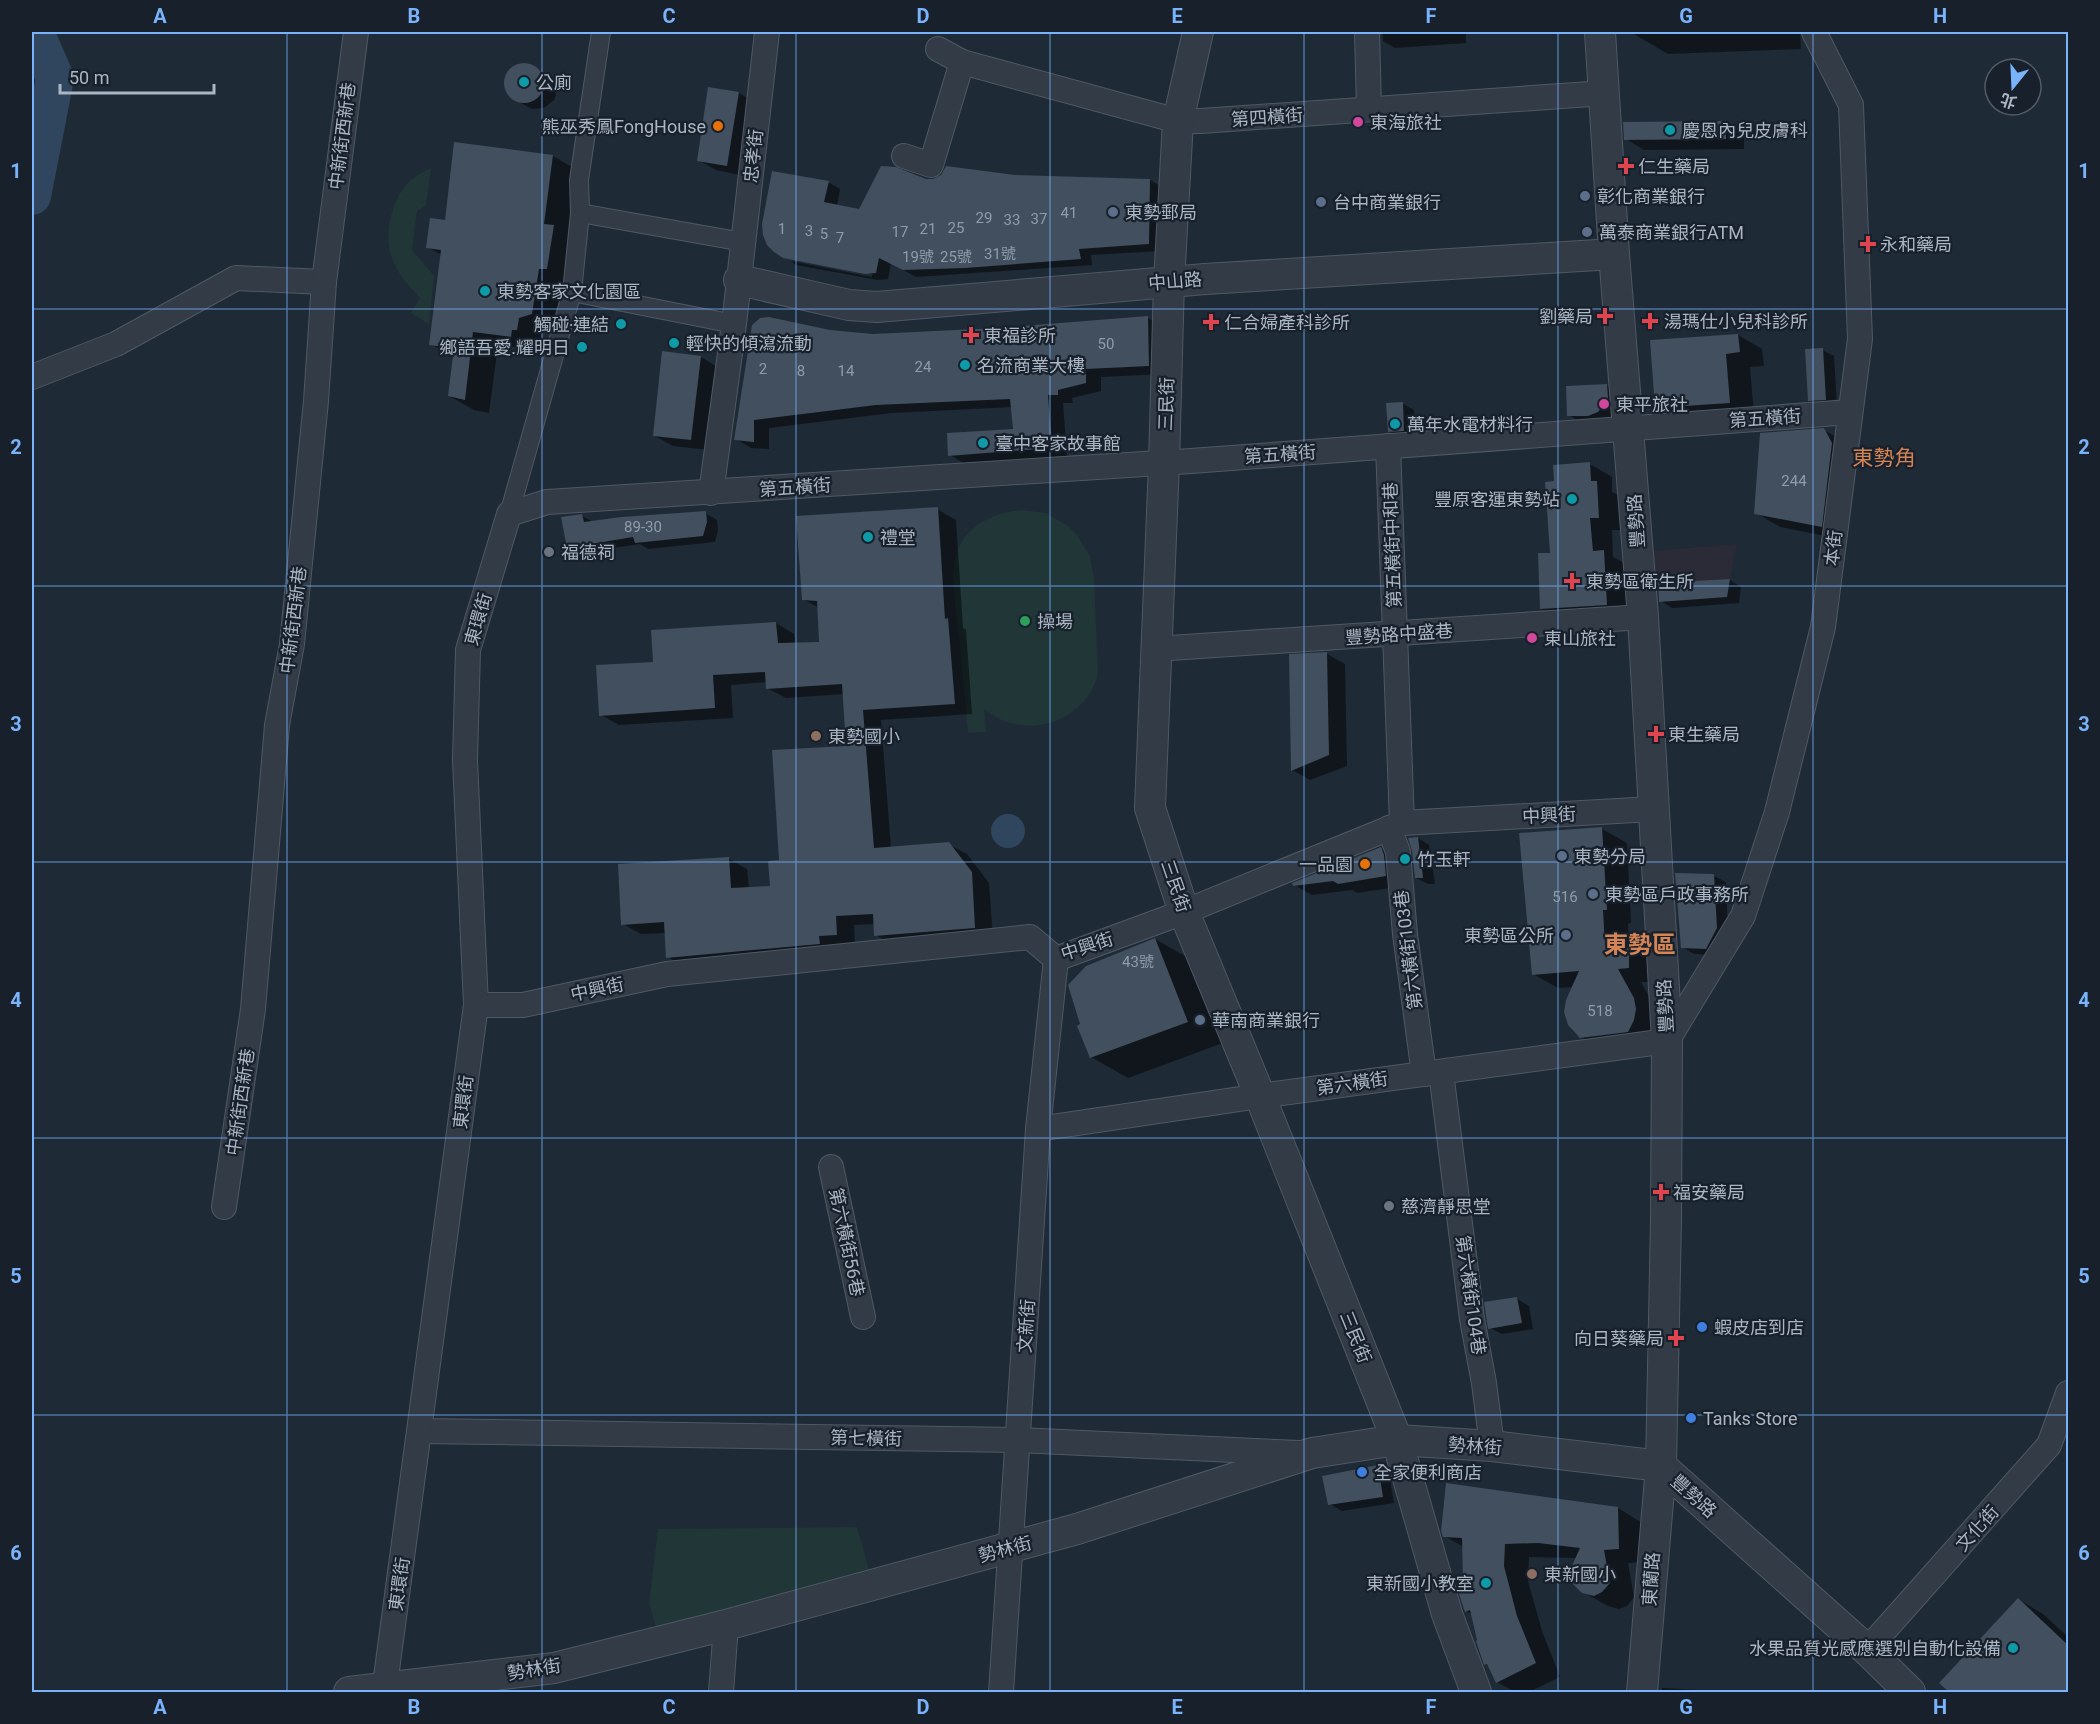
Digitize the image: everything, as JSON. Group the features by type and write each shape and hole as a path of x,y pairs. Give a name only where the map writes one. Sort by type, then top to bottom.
{"street":[{"name":"中新街西新巷","path":"224,1207 254,1009 277,725 292,644 316,401 324,282 356,32"},
{"path":"508,514 572,292 580,213 579,180 602,32"},
{"name":"忠孝街","path":"739,280 767,32"},
{"name":"三民街","path":"1198,32 1178,121 1169,282 1150,808 1184,912 1397,1440 1447,1614 1476,1692"},
{"path":"1367,32 1369,109"},
{"name":"豐勢路","path":"1600,32 1614,254 1643,617 1667,1041 1661,1466 1867,1650 1910,1692"},
{"name":"本街","path":"1667,1041 1743,916 1777,812 1823,627 1860,339 1851,105 1814,32"},
{"name":"第四橫街","path":"938,49 962,62 1178,121 1605,93"},
{"path":"904,156 931,165 962,62"},
{"path":"580,213 743,242"},
{"name":"中山路","path":"739,280 849,305 877,307 1169,282 1614,254"},
{"path":"32,377 116,344 236,278 324,282"},
{"path":"508,514 547,502 711,493 739,280"},
{"path":"572,292 734,324"},
{"name":"第五橫街","path":"711,493 1164,463 1850,412"},
{"name":"第五橫街中和巷","path":"1388,446 1396,634 1396,825"},
{"name":"東環街","path":"384,1691 476,1005 465,760 468,650 508,514"},
{"name":"豐勢路中盛巷","path":"1155,649 1643,617"},
{"name":"中興街","path":"476,1005 523,1005 667,974 1030,937 1056,959 1184,912 1396,825 1653,809"},
{"name":"第六橫街103巷","path":"1396,825 1405,934 1432,1073"},
{"name":"文新街","path":"1001,1692 1038,1129 1056,959"},
{"name":"第六橫街","path":"1038,1129 1260,1096 1667,1041"},
{"name":"第六橫街104巷","path":"1432,1073 1484,1383 1492,1446"},
{"name":"第六橫街56巷","path":"831,1167 863,1317"},
{"name":"文化街","path":"1867,1650 2049,1445 2068,1393"},
{"name":"第七橫街","path":"420,1431 1018,1440 1312,1454"},
{"name":"勢林街","path":"349,1692 384,1691 554,1668 726,1625 1077,1529 1312,1454 1397,1440 1492,1446 1661,1466"},
{"name":"東蘭路","path":"1642,1692 1661,1466"},
{"path":"721,1692 726,1625"}],"shaded area":[{"path":"1737,544 1730,579 1654,584 1652,551"}],"green space":[{"path":"431,168 426,205 417,211 412,250 434,276 429,324 411,313 420,298 395,266 390,252 388,233 395,203 405,186"},
{"path":"1022,510 1046,513 1068,526 1077,535 1090,556 1094,579 1098,674 1091,691 1080,705 1066,716 1051,723 1034,726 1016,724 1000,719 984,709 986,732 968,733 953,579 956,555 965,537 978,524 1003,513"},
{"path":"857,1527 870,1573 657,1630 649,1603 658,1529"}],"water":[{"path":"1008,814 1020,819 1025,831 1020,843 1008,848 996,843 991,831 996,819"}],"building":[{"name":"公廁","path":"524,63 532,64 538,69 543,75 543,91 538,97 532,102 524,103 516,102 510,97 505,91 504,83 505,75 510,69 516,64"},
{"name":"熊巫秀鳳FongHouse","path":"708,87 739,92 727,166 697,161"},
{"name":"慶恩內兒皮膚科","path":"1726,121 1726,139 1624,140 1623,122"},
{"name":"東勢客家文化園區","path":"454,142 553,155 544,224 554,225 547,269 539,269 532,314 519,318 517,330 512,330 511,337 473,332 465,400 448,396 454,348 429,345 441,250 426,248 430,218 445,220"},
{"path":"881,166 896,167 926,179 933,179 941,175 946,166 1015,175 1150,179 1149,244 1079,249 1081,259 965,268 903,270 879,258 876,273 865,274 783,258 767,245 762,224 772,171 829,181 824,202 859,209"},
{"path":"1148,316 1149,366 1086,369 1086,383 1058,390 1058,395 1048,395 1052,448 948,456 947,433 1013,429 1010,399 876,405 754,420 754,442 734,440 752,325 760,318 769,317 830,330 873,334 998,328"},
{"path":"1738,334 1740,352 1726,354 1730,403 1655,408 1650,340"},
{"path":"1823,348 1826,400 1808,401 1805,349"},
{"path":"662,351 701,356 691,440 653,436"},
{"path":"1607,384 1608,398 1598,412 1588,416 1567,416 1566,386"},
{"name":"萬年水電材料行","path":"1403,402 1404,431 1388,432 1386,403"},
{"path":"1824,428 1832,443 1822,527 1754,514 1760,433"},
{"path":"1590,462 1591,481 1597,481 1599,518 1590,518 1593,551 1604,550 1607,605 1540,609 1538,553 1550,553 1545,482 1554,481 1553,465"},
{"path":"938,507 945,619 948,618 955,704 863,710 874,848 949,842 972,872 975,928 874,936 873,914 836,916 837,935 819,936 820,944 666,958 664,922 621,925 618,864 729,857 731,888 770,886 768,861 779,860 772,750 846,746 842,684 766,689 765,672 713,675 715,708 599,716 596,665 653,662 651,630 776,622 778,643 819,642 817,601 802,600 796,516"},
{"path":"706,511 707,522 703,536 635,543 633,537 567,548 561,517 582,514 584,522"},
{"path":"1730,579 1727,597 1659,602 1658,583"},
{"path":"1327,652 1329,755 1291,771 1289,654"},
{"path":"1602,827 1607,910 1603,910 1605,945 1629,945 1629,968 1618,969 1634,998 1636,1009 1628,1032 1580,1038 1568,1025 1564,1012 1566,1000 1579,971 1532,975 1519,833"},
{"path":"1418,837 1423,878 1415,878 1408,838"},
{"name":"一品園","path":"1381,847 1386,876 1338,884 1333,881 1293,886 1292,883"},
{"path":"1675,873 1714,874 1717,928 1706,949 1681,948"},
{"path":"1155,938 1188,1022 1090,1058 1077,1026 1080,1024 1068,985 1086,966"},
{"path":"1517,1297 1522,1323 1488,1329 1484,1302"},
{"path":"1378,1465 1383,1497 1328,1505 1322,1476"},
{"name":"東新國小教室","path":"1446,1483 1618,1507 1619,1549 1604,1550 1610,1583 1602,1592 1594,1596 1582,1593 1573,1584 1570,1570 1580,1548 1538,1543 1505,1544 1504,1566 1517,1616 1536,1663 1496,1683 1487,1664 1484,1665 1476,1641 1470,1610 1465,1612 1457,1588 1463,1583 1462,1538 1443,1537 1441,1531"},
{"name":"水果品質光感應選別自動化設備","path":"2018,1598 2068,1645 2068,1692 1949,1692 1939,1683"}],"waterway":[{"path":"32,196 55,78 35,32"}],"place":[{"name":"公廁","path":"524,82"},
{"name":"東海旅社","path":"1358,122"},
{"name":"熊巫秀鳳FongHouse","path":"718,126"},
{"name":"慶恩內兒皮膚科","path":"1670,130"},
{"name":"仁生藥局","path":"1626,166"},
{"name":"彰化商業銀行","path":"1585,196"},
{"name":"台中商業銀行","path":"1321,202"},
{"name":"東勢郵局","path":"1113,212"},
{"name":"萬泰商業銀行ATM","path":"1587,232"},
{"name":"永和藥局","path":"1868,244"},
{"name":"東勢客家文化園區","path":"485,291"},
{"name":"劉藥局","path":"1605,316"},
{"name":"湯瑪仕小兒科診所","path":"1650,321"},
{"name":"仁合婦產科診所","path":"1211,322"},
{"name":"觸碰‧連結","path":"621,324"},
{"name":"東福診所","path":"971,335"},
{"name":"輕快的傾瀉流動","path":"674,343"},
{"name":"鄉語吾愛.耀明日","path":"582,347"},
{"name":"名流商業大樓","path":"965,365"},
{"name":"東平旅社","path":"1604,404"},
{"name":"萬年水電材料行","path":"1395,424"},
{"name":"臺中客家故事館","path":"983,443"},
{"name":"豐原客運東勢站","path":"1572,499"},
{"name":"禮堂","path":"868,537"},
{"name":"福德祠","path":"549,552"},
{"name":"東勢區衛生所","path":"1572,581"},
{"name":"操場","path":"1025,621"},
{"name":"東山旅社","path":"1532,638"},
{"name":"東生藥局","path":"1656,734"},
{"name":"東勢國小","path":"816,736"},
{"name":"東勢分局","path":"1562,856"},
{"name":"竹玉軒","path":"1405,859"},
{"name":"一品園","path":"1365,864"},
{"name":"東勢區戶政事務所","path":"1593,894"},
{"name":"東勢區公所","path":"1566,935"},
{"name":"華南商業銀行","path":"1200,1020"},
{"name":"福安藥局","path":"1661,1192"},
{"name":"慈濟靜思堂","path":"1389,1206"},
{"name":"蝦皮店到店","path":"1702,1327"},
{"name":"向日葵藥局","path":"1676,1338"},
{"name":"Tanks Store","path":"1691,1418"},
{"name":"全家便利商店","path":"1362,1472"},
{"name":"東新國小","path":"1532,1574"},
{"name":"東新國小教室","path":"1486,1583"},
{"name":"水果品質光感應選別自動化設備","path":"2013,1648"}],"district":[{"name":"東勢角","path":"1884,458"},
{"name":"東勢區","path":"1640,945"}]}
